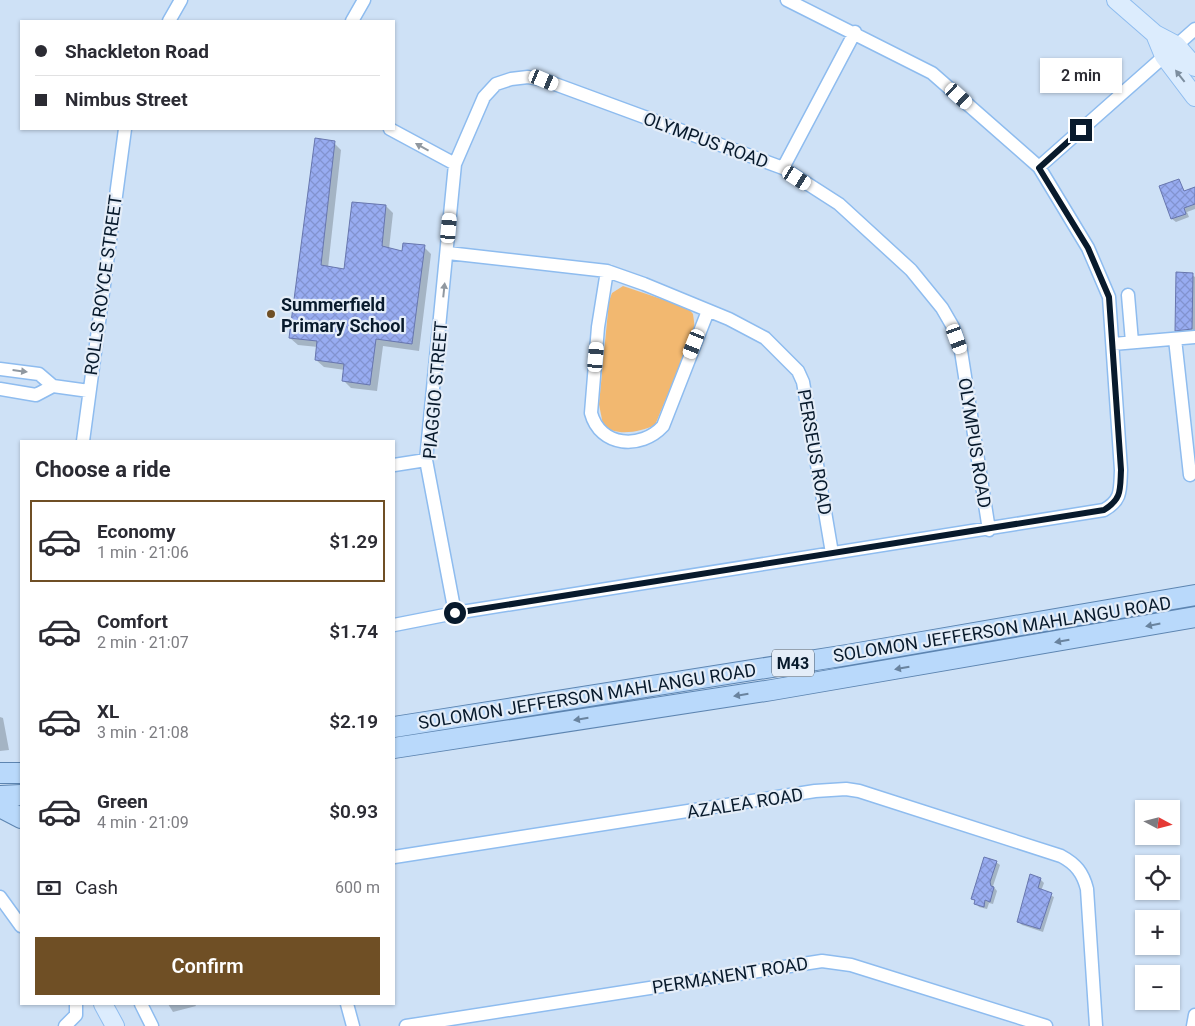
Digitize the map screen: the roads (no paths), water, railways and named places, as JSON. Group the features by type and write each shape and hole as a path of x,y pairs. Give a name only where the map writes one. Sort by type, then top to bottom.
{"main road":[{"name":"SOLOMON JEFFERSON MAHLANGU ROAD","path":"395,727 847,655 1195,596"},
{"name":"SOLOMON JEFFERSON MAHLANGU ROAD","path":"395,748 772,690 1195,617"},
{"path":"0,773 20,773"},
{"path":"0,796 20,795"},
{"path":"0,807 20,817"}],"street":[{"path":"174,20 181,0"},
{"path":"353,20 364,0"},
{"path":"395,625 455,613 989,530 1104,510 1114,504 1119,495 1121,478 1109,297 1104,281 1088,248 1039,168 932,73 855,32 787,0"},
{"path":"1116,0 1155,34 1170,50 1195,67"},
{"path":"1039,168 1195,29"},
{"path":"782,168 855,32"},
{"path":"1170,50 1195,97"},
{"name":"OLYMPUS ROAD","path":"455,164 484,97 496,84 511,79 528,77 544,80 782,168 839,204 873,233 910,270 942,308 953,327 962,351 989,530"},
{"name":"ROLLS ROYCE STREET","path":"83,440 125,130"},
{"path":"392,130 455,164"},
{"name":"PIAGGIO STREET","path":"455,164 448,253 426,460 455,613"},
{"name":"PERSEUS ROAD","path":"448,253 607,271 708,311 765,338 798,371 806,393 832,553"},
{"path":"607,271 598,327 591,413 593,422 601,432 611,439 627,442 636,441 655,434 662,426 708,311"},
{"path":"1128,295 1132,342"},
{"path":"1112,344 1195,337"},
{"path":"1175,339 1190,474"},
{"path":"0,369 39,374 53,386"},
{"path":"0,389 36,394 53,386 89,390"},
{"path":"395,465 426,460"},
{"name":"AZALEA ROAD","path":"395,857 815,791 846,789 876,796 1061,856 1075,864 1082,874 1089,905 1096,1026"},
{"path":"0,897 20,925"},
{"name":"PERMANENT ROAD","path":"406,1026 822,961 851,965 1046,1026"},
{"path":"65,1026 76,1015 76,1005"},
{"path":"104,1005 115,1026"},
{"path":"142,1005 152,1026"},
{"path":"347,1005 353,1026"},
{"path":"1194,1026 1195,1015"}],"place":[{"name":"Summerfield Primary School","path":"271,314"}]}
